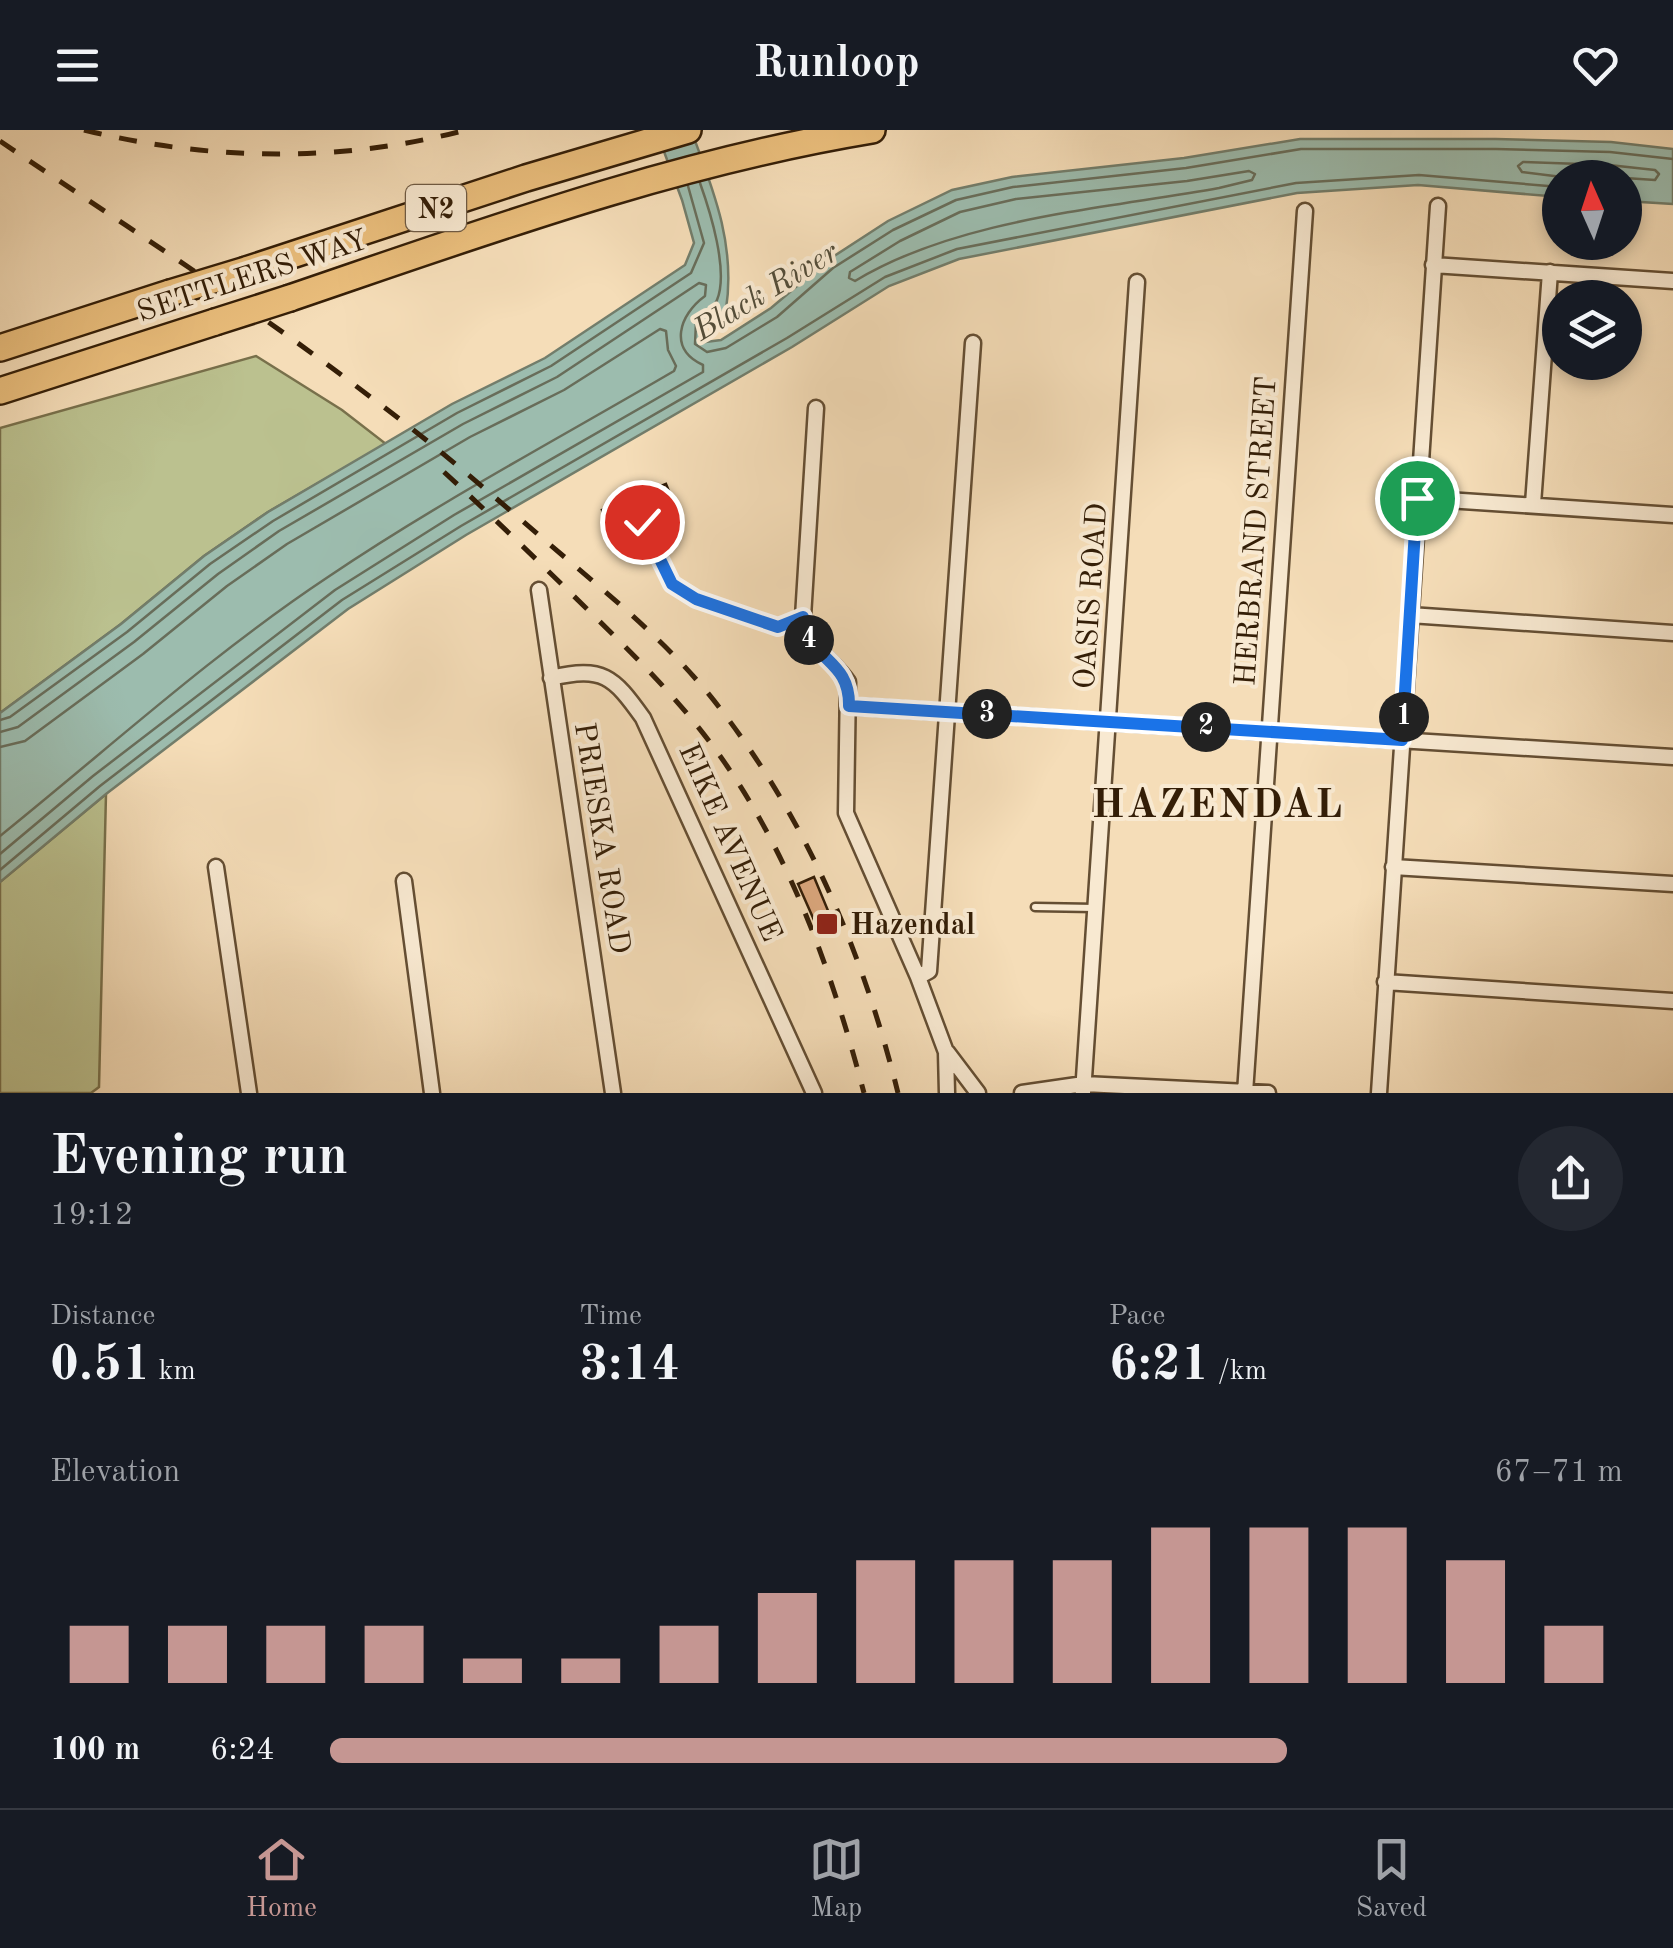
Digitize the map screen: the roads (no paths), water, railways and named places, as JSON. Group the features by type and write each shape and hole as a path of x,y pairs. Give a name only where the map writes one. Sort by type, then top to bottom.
{"highway":[{"name":"SETTLERS WAY","path":"0,348 688,130"},
{"name":"SETTLERS WAY","path":"0,391 529,217 716,162 869,130"}],"street":[{"path":"1379,1093 1438,206"},
{"name":"HERBRAND STREET","path":"1245,1092 1304,212"},
{"path":"1433,265 1673,280"},
{"path":"1533,504 1550,272"},
{"name":"OASIS ROAD","path":"1084,1088 1137,282"},
{"path":"918,978 929,971 973,343"},
{"path":"816,408 803,617 810,642 848,682 846,812 946,1052 978,1093"},
{"path":"1417,498 1673,516"},
{"name":"PRIESKA ROAD","path":"540,590 613,1093"},
{"path":"1410,615 1673,633"},
{"name":"EIKE AVENUE","path":"551,678 578,672 607,676 643,718 814,1093"},
{"path":"849,706 1673,757"},
{"path":"216,867 249,1093"},
{"path":"1393,867 1673,884"},
{"path":"404,882 432,1093"},
{"path":"1385,982 1673,1000"},
{"path":"946,1052 947,1093"},
{"path":"1022,1093 1084,1088 1268,1093"}],"lane":[{"path":"628,528 663,512"},
{"path":"642,522 672,584 696,599 778,627 803,617"},
{"path":"1036,907 1096,908"}],"water":[{"name":"Black River","path":"656,130 691,130 720,218 728,262 726,309 706,323 705,342 721,340 771,308 828,260 888,221 952,190 1012,177 1184,158 1300,139 1611,142 1673,149 1673,204 1642,202 1642,160 1542,160 1542,195 1418,185 1297,193 959,259 889,286 792,347 466,535 348,609 106,794 0,882 0,713 121,624 204,556 268,512 452,404 545,358 685,265 694,243"}],"railway":[{"path":"84,130 179,148 275,154 371,148 466,130"},
{"path":"0,141 236,299 396,416 617,602 683,665 753,754 807,845 850,941 898,1093"},
{"path":"444,472 642,664 727,766 792,882 825,965 864,1093"}],"place":[{"name":"Hazendal","path":"827,924"}],"district":[{"name":"HAZENDAL","path":"1218,803"}]}
